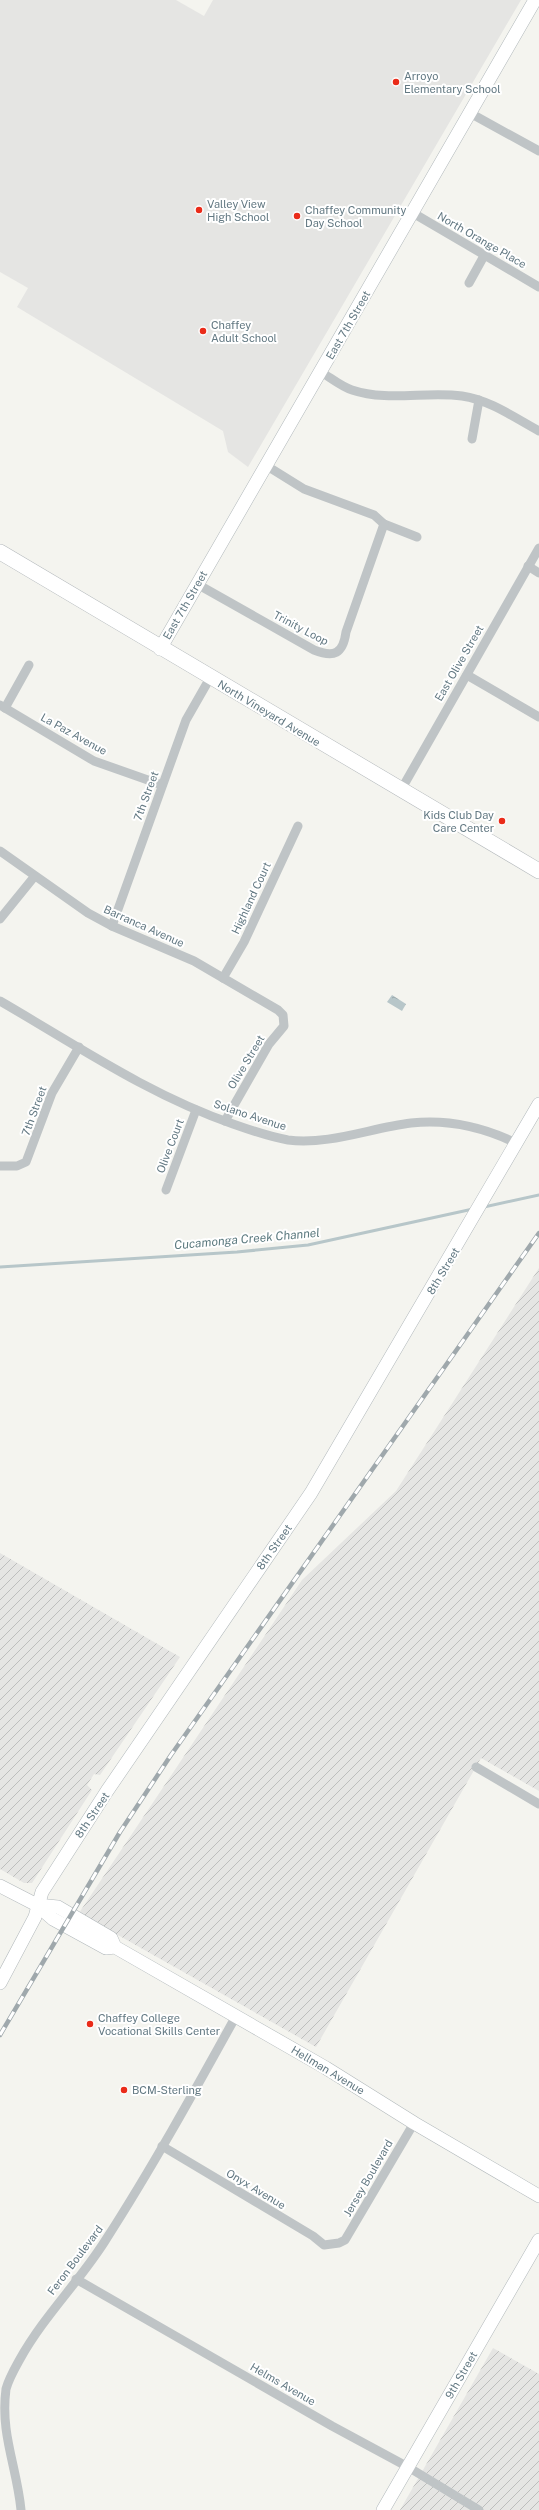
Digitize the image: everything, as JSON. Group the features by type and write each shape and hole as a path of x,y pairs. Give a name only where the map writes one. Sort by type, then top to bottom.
{"main road":[{"name":"North Vineyard Avenue","path":"0,552 210,678 539,871"}],"street":[{"name":"East 7th Street","path":"160,648 267,466 535,0"},
{"path":"470,113 539,151"},
{"name":"North Orange Place","path":"413,213 539,287"},
{"path":"469,283 485,254"},
{"path":"321,372 352,390 388,395 461,396 479,400 496,407 539,431"},
{"path":"472,439 479,400"},
{"path":"267,466 304,489 374,515 384,524 417,537"},
{"name":"Trinity Loop","path":"197,584 314,650 328,655 336,653 344,644 346,632 384,524"},
{"name":"East Olive Street","path":"401,790 539,548"},
{"path":"528,566 539,573"},
{"path":"2,706 29,665"},
{"path":"466,675 539,717"},
{"name":"7th Street","path":"112,926 186,720 210,678"},
{"name":"La Paz Avenue","path":"2,706 94,760 162,785"},
{"name":"Highland Court","path":"223,978 244,942 298,826"},
{"name":"Barranca Avenue","path":"0,851 34,877 71,902 112,926 194,961 278,1010 283,1016"},
{"path":"0,919 34,877"},
{"name":"Solano Avenue","path":"0,1001 133,1080 196,1110 225,1121 288,1140 332,1139 410,1123 437,1122 474,1126 516,1143"},
{"name":"Olive Street","path":"225,1121 269,1044 284,1026 283,1016"},
{"name":"7th Street","path":"0,1166 17,1166 26,1162 52,1093 79,1047"},
{"name":"8th Street","path":"0,1983 34,1917 42,1892 79,1834 311,1493 539,1104"},
{"name":"Olive Court","path":"166,1190 196,1110"},
{"path":"476,1767 539,1804"},
{"name":"Hellman Avenue","path":"0,1886 37,1905 58,1907 111,1938 115,1947 326,2068 414,2123 539,2196"},
{"name":"Feron Boulevard","path":"21,2510 19,2493 4,2443 2,2414 6,2388 36,2331 105,2242 236,2016"},
{"name":"Jersey Boulevard","path":"339,2243 345,2240 354,2226 414,2123"},
{"name":"Onyx Avenue","path":"162,2146 313,2236 324,2245 339,2243"},
{"name":"9th Street","path":"383,2510 539,2240"},
{"name":"Helms Avenue","path":"76,2279 332,2426 408,2467 479,2510"}],"shaded area":[{"name":"Valley View High School","path":"0,0 176,0 204,16 213,0 521,0 248,467 228,452 223,431 17,307 28,288 0,272"},
{"path":"539,1268 539,1791 481,1758 316,2047 79,1913 302,1580 396,1491"},
{"path":"0,1553 180,1657 100,1775 94,1774 87,1785 92,1790 32,1883 24,1883 0,1869"},
{"path":"493,2348 539,2374 539,2510 400,2510"}],"water":[{"path":"392,995 406,1004 402,1011 387,1002"}],"waterway":[{"name":"Cucamonga Creek Channel","path":"484,1207 539,1195"},
{"name":"Cucamonga Creek Channel","path":"0,1267 237,1252 308,1245 473,1209"}],"railway":[{"path":"0,2035 120,1832 171,1755 539,1233"}],"place":[{"name":"Arroyo Elementary School","path":"396,82"},
{"name":"Valley View High School","path":"199,210"},
{"name":"Chaffey Community Day School","path":"297,216"},
{"name":"Chaffey Adult School","path":"203,331"},
{"name":"Kids Club Day Care Center","path":"502,821"},
{"name":"Chaffey College Vocational Skills Center","path":"90,2024"},
{"name":"BCM-Sterling","path":"124,2090"}]}
